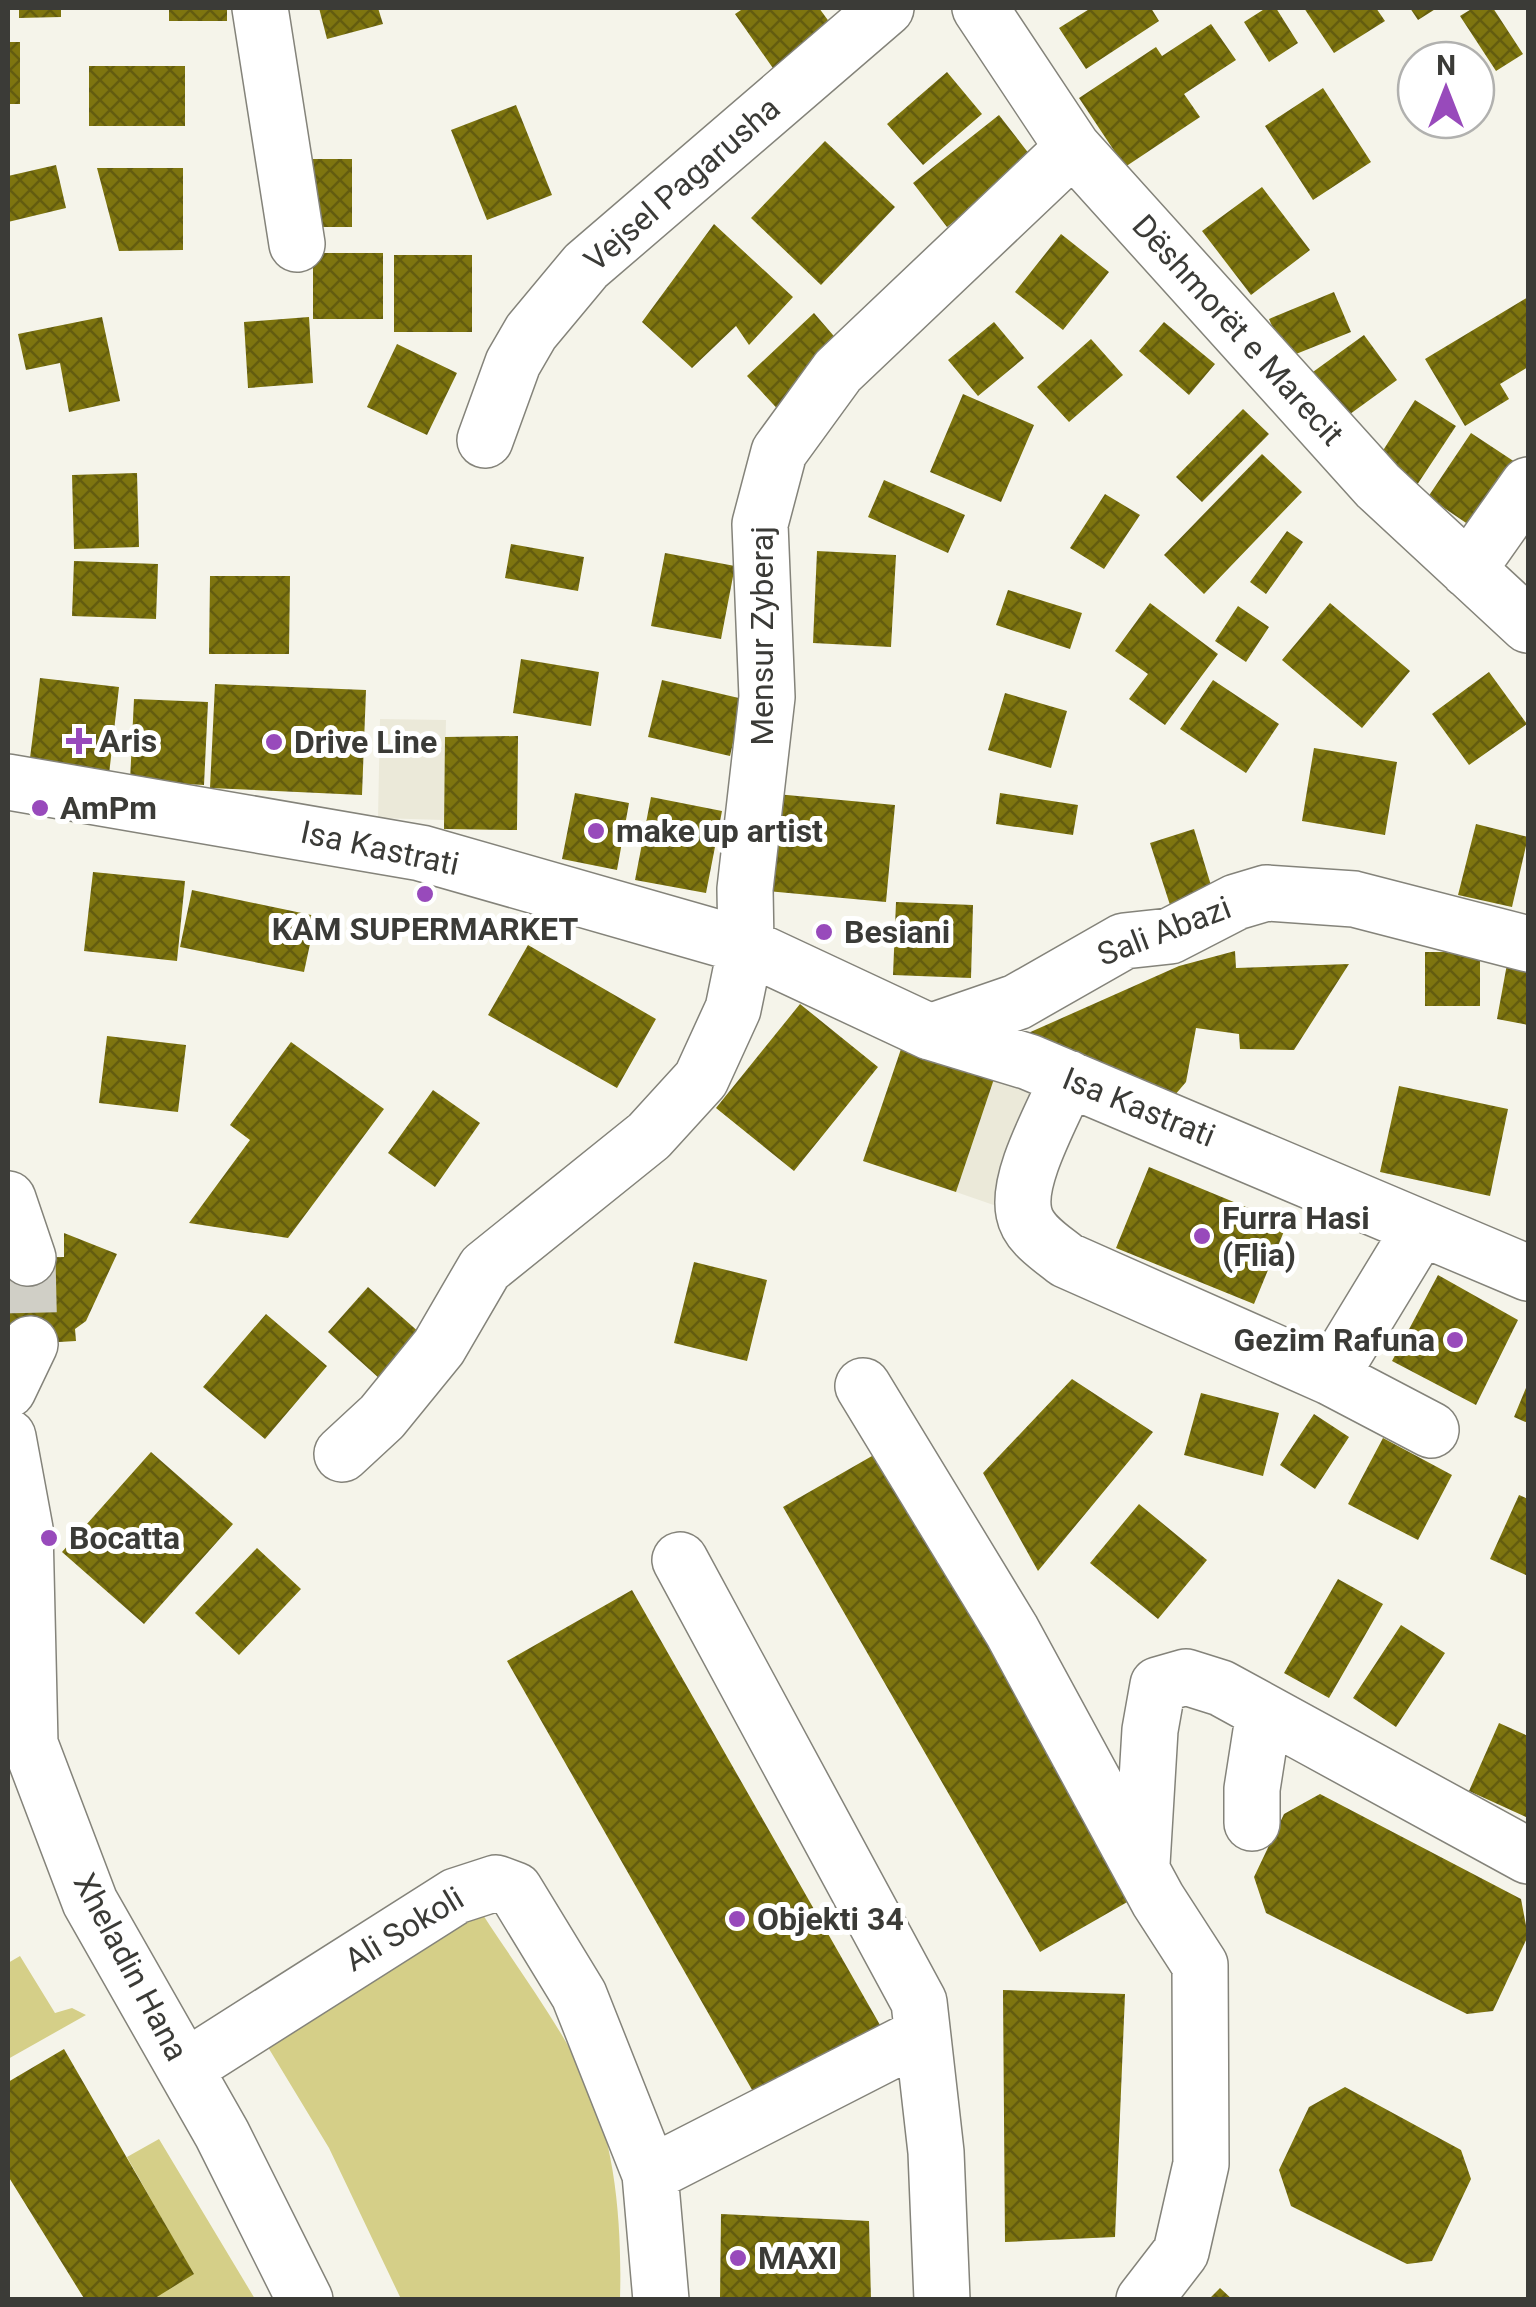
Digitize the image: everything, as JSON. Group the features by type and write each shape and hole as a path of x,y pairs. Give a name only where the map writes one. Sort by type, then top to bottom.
{"street":[{"path":"260,8 297,244"},
{"name":"Vejsel Pagarusha","path":"484,440 497,398 522,348 586,266 886,8"},
{"name":"Dëshmorët e Marecit","path":"980,8 1073,148 1378,486 1528,625"},
{"name":"Mensur Zyberaj","path":"746,946 744,890 767,697 760,524 779,452 838,371 1073,148"},
{"path":"1468,570 1528,485"},
{"name":"Isa Kastrati","path":"8,782 422,853 746,946 930,1032 1068,1078 1528,1273"},
{"name":"Sali Abazi","path":"930,1032 1017,1002 1124,941 1170,936 1236,902 1266,893 1354,899 1528,944"},
{"path":"342,1454 382,1416 439,1348 484,1268 649,1136 701,1079 733,1009 746,946"},
{"path":"1068,1078 1022,1187 1024,1216 1038,1238 1066,1260 1330,1377 1431,1430"},
{"path":"8,1199 28,1258"},
{"path":"1330,1377 1420,1229"},
{"path":"863,1386 1012,1630 1142,1864 1158,1900 1200,1965 1201,2164 1181,2252 1144,2300"},
{"name":"Xheladin Hana","path":"8,1437 24,1529 18,1643 30,1744 90,1902 185,2068 306,2300"},
{"path":"680,1560 918,2002 936,2152 942,2300"},
{"path":"1142,1864 1150,1730 1158,1686 1186,1677 1221,1688 1528,1856"},
{"path":"1252,1823 1252,1789 1264,1712"},
{"name":"Ali Sokoli","path":"185,2068 456,1896 496,1883 514,1890 580,1995 650,2174 661,2300"},
{"path":"650,2174 922,2035"}],"shaded area":[{"path":"380,719 446,720 444,820 378,818"},
{"path":"994,1079 1049,1098 1011,1211 956,1192"},
{"path":"471,1896 557,2028 594,2099 615,2184 620,2299 401,2299 329,2148 263,2039"},
{"path":"20,1956 55,2013 72,2008 86,2015 8,2059 8,1963"},
{"path":"159,2139 255,2299 152,2299 193,2274 127,2157"}],"building":[{"path":"19,8 61,8 61,17 19,18"},
{"path":"169,8 227,8 227,21 169,21"},
{"path":"319,8 378,8 383,24 327,39"},
{"path":"744,8 819,8 844,42 784,84 735,14"},
{"path":"1091,8 1151,8 1159,21 1086,69 1059,28"},
{"path":"1266,8 1276,8 1298,43 1269,62 1244,22"},
{"path":"1304,8 1376,8 1385,21 1334,53"},
{"path":"1410,8 1437,8 1418,20"},
{"path":"1473,8 1493,8 1523,54 1496,71 1496,40 1476,40 1460,16"},
{"path":"1211,24 1236,60 1184,94 1200,117 1125,167 1079,98 1156,47 1162,56"},
{"path":"8,42 20,42 20,104 8,104"},
{"path":"89,66 185,66 185,126 89,126"},
{"path":"947,72 982,114 923,165 887,124"},
{"path":"1323,88 1371,162 1313,200 1265,126"},
{"path":"516,105 552,195 487,220 451,130"},
{"path":"999,115 1033,159 947,227 913,183"},
{"path":"825,141 895,207 821,285 751,218"},
{"path":"313,159 352,159 352,227 313,227"},
{"path":"56,165 66,208 8,222 8,176"},
{"path":"97,168 183,168 183,250 119,251"},
{"path":"1262,187 1310,250 1251,295 1202,231"},
{"path":"714,224 793,297 749,345 736,326 692,368 642,322"},
{"path":"1061,234 1109,272 1063,330 1015,292"},
{"path":"313,253 383,253 383,319 313,319"},
{"path":"394,255 472,255 472,332 394,332"},
{"path":"1334,292 1351,332 1286,358 1269,319"},
{"path":"1528,297 1528,367 1500,384 1509,399 1465,426 1425,359"},
{"path":"814,313 845,349 785,417 747,376"},
{"path":"102,317 120,401 69,412 60,363 26,370 18,334"},
{"path":"309,317 313,383 248,388 244,322"},
{"path":"994,322 1024,358 978,396 948,360"},
{"path":"1164,322 1215,364 1189,395 1139,351"},
{"path":"1364,335 1397,380 1339,422 1306,377"},
{"path":"1091,339 1123,375 1069,422 1037,387"},
{"path":"397,344 457,373 427,435 367,407"},
{"path":"963,394 1034,425 1001,502 930,472"},
{"path":"1415,400 1456,426 1417,485 1377,460"},
{"path":"1243,409 1269,434 1202,502 1176,477"},
{"path":"1471,433 1518,464 1475,529 1428,497"},
{"path":"1262,454 1302,492 1204,594 1164,555"},
{"path":"137,473 139,547 74,549 72,475"},
{"path":"884,480 965,515 948,553 868,517"},
{"path":"1105,494 1140,515 1104,569 1070,548"},
{"path":"1287,531 1303,542 1266,594 1250,582"},
{"path":"511,544 584,557 578,591 505,578"},
{"path":"817,551 896,555 891,647 813,643"},
{"path":"665,553 735,566 721,639 651,626"},
{"path":"74,561 158,564 156,619 72,616"},
{"path":"210,576 290,576 289,654 209,654"},
{"path":"1008,590 1082,613 1070,649 996,625"},
{"path":"1150,603 1218,654 1165,725 1129,699 1148,674 1115,651"},
{"path":"1330,603 1410,671 1362,728 1282,660"},
{"path":"1238,606 1269,627 1246,662 1215,641"},
{"path":"521,659 599,672 591,726 513,713"},
{"path":"1489,672 1527,724 1469,765 1432,714"},
{"path":"40,678 119,687 108,783 28,774"},
{"path":"662,680 743,699 730,756 648,737"},
{"path":"1213,680 1279,724 1246,773 1180,729"},
{"path":"215,684 366,690 362,795 210,788"},
{"path":"1005,693 1067,711 1051,768 988,750"},
{"path":"134,699 208,702 204,785 130,781"},
{"path":"518,736 517,830 444,829 445,737"},
{"path":"1314,748 1397,762 1385,835 1302,821"},
{"name":"make up artist","path":"575,793 629,803 617,870 562,859"},
{"path":"1000,793 1078,805 1073,835 996,824"},
{"path":"776,794 895,805 886,902 767,891"},
{"path":"651,797 722,811 706,893 635,880"},
{"path":"1476,824 1528,837 1512,907 1458,895"},
{"path":"1194,829 1213,892 1170,905 1150,843"},
{"path":"93,872 185,881 177,961 84,951"},
{"path":"192,890 316,916 304,972 180,947"},
{"path":"896,902 973,905 971,978 893,975"},
{"path":"528,945 656,1019 617,1088 488,1015"},
{"path":"1235,951 1236,968 1349,964 1294,1050 1240,1049 1239,1034 1196,1028 1186,1082 1168,1103 1026,1034 1179,966"},
{"path":"1425,952 1480,952 1480,1006 1425,1006"},
{"path":"1507,964 1528,969 1528,1025 1497,1019"},
{"path":"800,1004 878,1067 794,1171 716,1108"},
{"path":"107,1036 186,1045 178,1112 99,1103"},
{"path":"291,1042 384,1109 288,1238 189,1223 250,1140 230,1125"},
{"path":"901,1049 994,1079 956,1192 863,1161"},
{"path":"1399,1086 1508,1109 1490,1196 1380,1172"},
{"path":"433,1090 480,1123 435,1187 388,1153"},
{"name":"Furra Hasi (Flia)","path":"1149,1167 1287,1224 1254,1304 1116,1248"},
{"path":"64,1233 117,1254 86,1321 75,1329 76,1341 8,1345 8,1258 64,1257"},
{"path":"694,1262 767,1280 747,1361 674,1343"},
{"name":"Gezim Rafuna","path":"1438,1275 1518,1320 1476,1405 1392,1361"},
{"path":"368,1287 421,1334 380,1379 328,1332"},
{"path":"266,1314 327,1366 265,1439 203,1387"},
{"path":"1072,1379 1153,1432 1038,1571 983,1473"},
{"path":"1528,1383 1528,1423 1514,1417"},
{"path":"1201,1393 1279,1413 1263,1476 1184,1455"},
{"path":"1314,1414 1349,1437 1315,1489 1280,1465"},
{"path":"1383,1438 1452,1475 1418,1540 1348,1504"},
{"path":"886,1448 1143,1893 1040,1952 783,1507"},
{"path":"151,1452 233,1524 144,1624 62,1552"},
{"path":"1519,1495 1528,1499 1528,1576 1490,1559"},
{"path":"1139,1504 1207,1560 1158,1619 1090,1563"},
{"path":"257,1548 301,1589 239,1655 195,1613"},
{"path":"1338,1579 1383,1604 1329,1698 1284,1673"},
{"name":"Objekti 34","path":"632,1590 884,2032 759,2102 507,1661"},
{"path":"1401,1625 1445,1653 1396,1727 1353,1698"},
{"path":"1499,1723 1528,1736 1528,1818 1469,1791"},
{"path":"1320,1794 1521,1899 1528,1936 1493,2011 1467,2014 1266,1913 1254,1877 1284,1814"},
{"path":"1003,1990 1125,1994 1115,2237 1005,2242"},
{"path":"64,2049 194,2274 152,2300 85,2300 8,2176 8,2082"},
{"path":"1345,2087 1461,2150 1471,2179 1432,2261 1407,2264 1291,2206 1279,2170 1309,2107"},
{"path":"721,2214 869,2221 871,2300 720,2300"},
{"path":"1220,2288 1233,2300 1208,2300"}],"tunnel":[{"path":"28,1258 30,1344"}],"place":[{"name":"Aris","path":"79,741"},
{"name":"Drive Line","path":"274,742"},
{"name":"AmPm","path":"40,808"},
{"name":"make up artist","path":"596,831"},
{"name":"KAM SUPERMARKET","path":"425,894"},
{"name":"Besiani","path":"824,932"},
{"name":"Furra Hasi (Flia)","path":"1202,1236"},
{"name":"Gezim Rafuna","path":"1455,1340"},
{"name":"Bocatta","path":"49,1538"},
{"name":"Objekti 34","path":"737,1919"},
{"name":"MAXI","path":"738,2258"}]}
